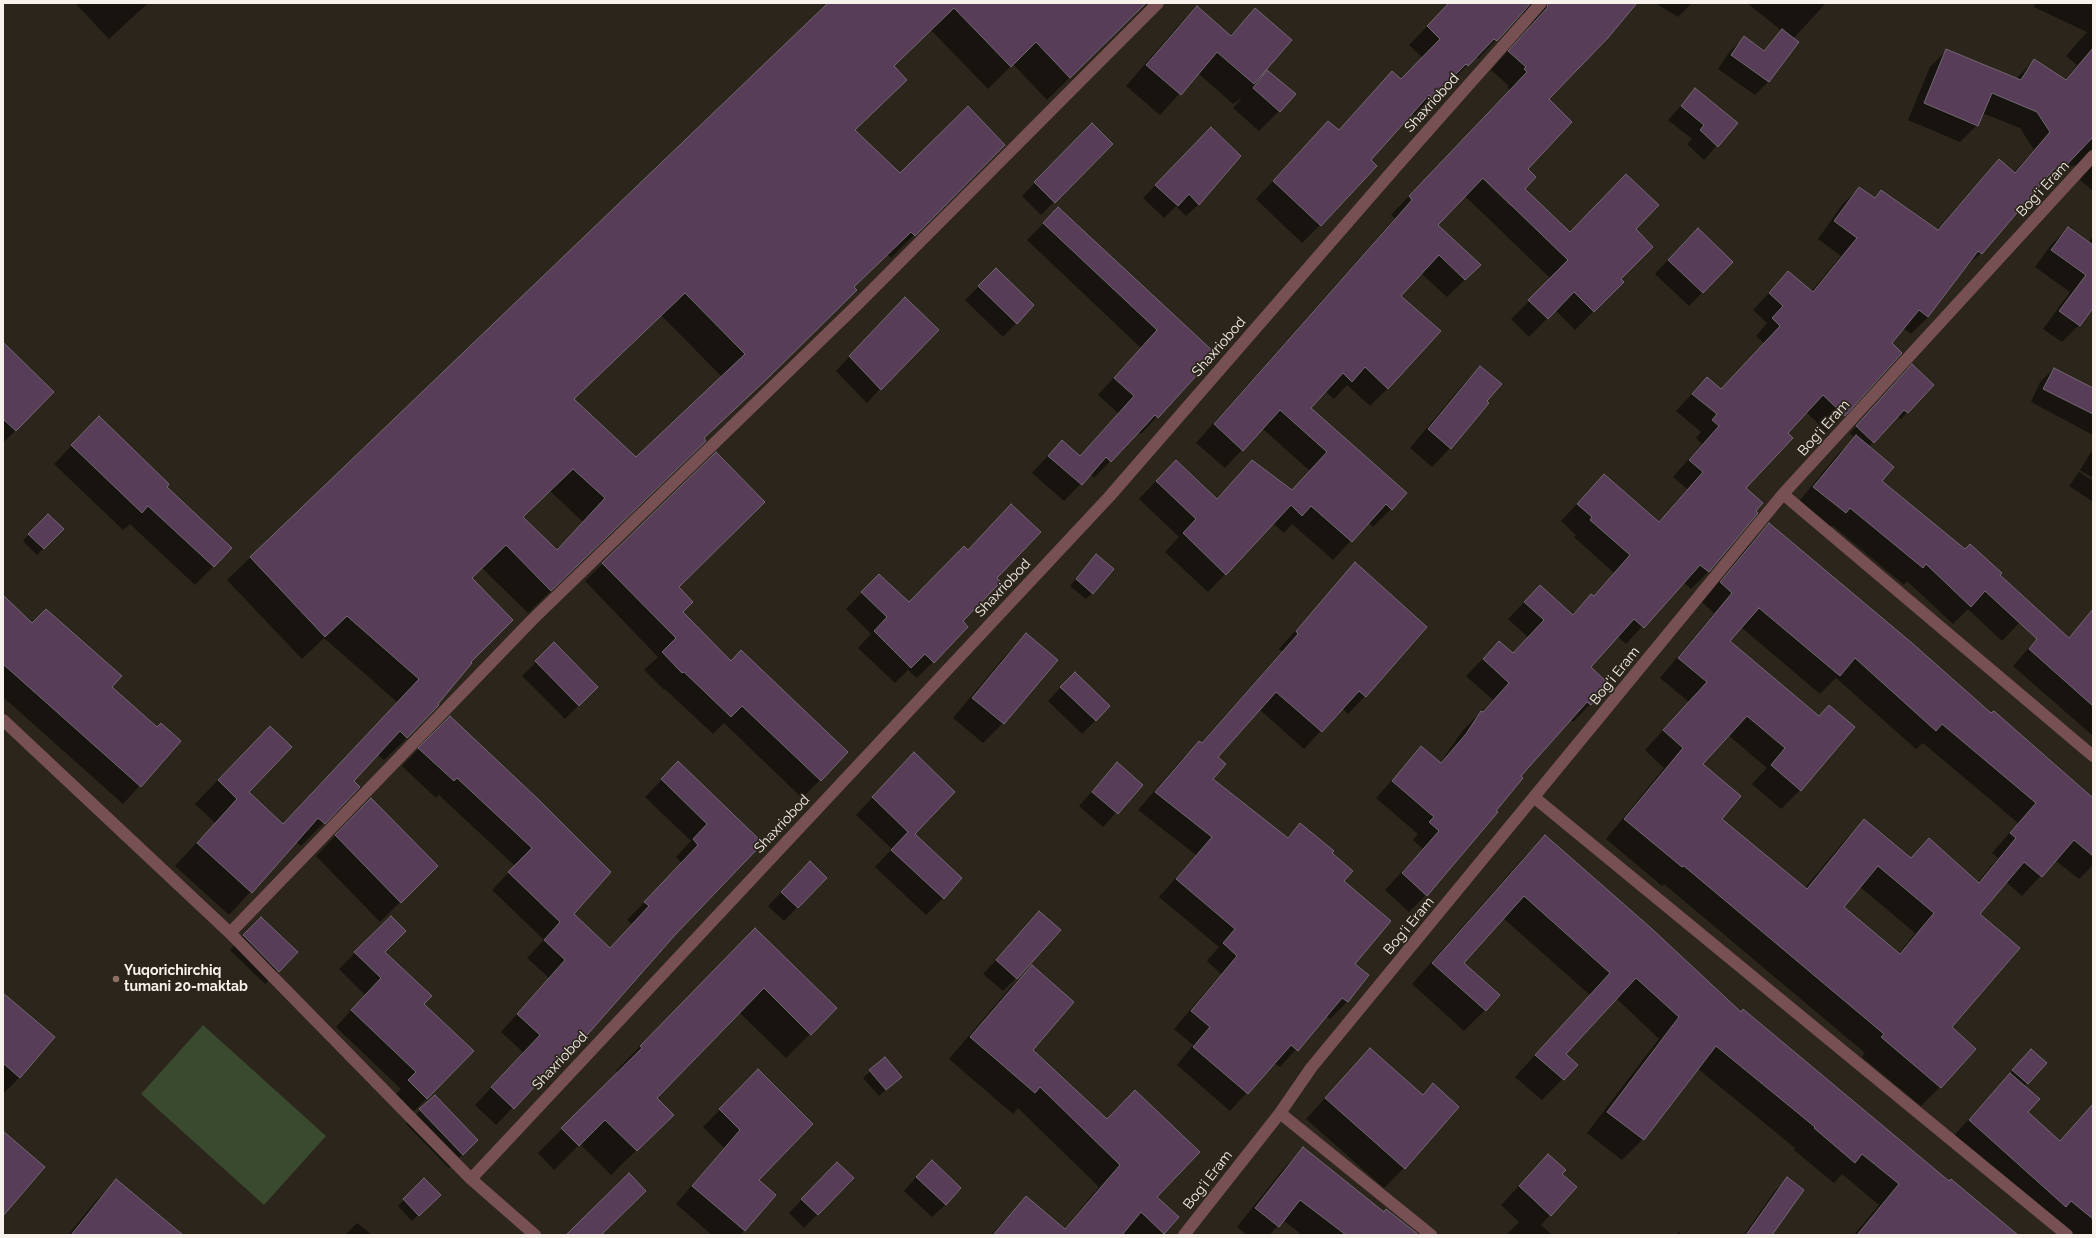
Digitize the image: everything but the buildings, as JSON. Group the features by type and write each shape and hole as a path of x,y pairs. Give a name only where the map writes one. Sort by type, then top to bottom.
{"street":[{"path":"230,933 532,620 857,305 1158,3"},
{"name":"Shaxriobod","path":"471,1179 1109,497 1541,3"},
{"name":"Bog'i Eram","path":"1184,1235 1280,1112 1311,1068 1784,494 2093,156"},
{"path":"1784,494 2093,756"},
{"path":"3,720 230,933 471,1179 535,1235"},
{"path":"1535,798 2067,1235"},
{"path":"1280,1112 1431,1235"}],"green space":[{"path":"203,1025 326,1136 264,1205 141,1094"}],"place":[{"name":"Yuqorichirchiq tumani 20-maktab","path":"116,979"}]}
